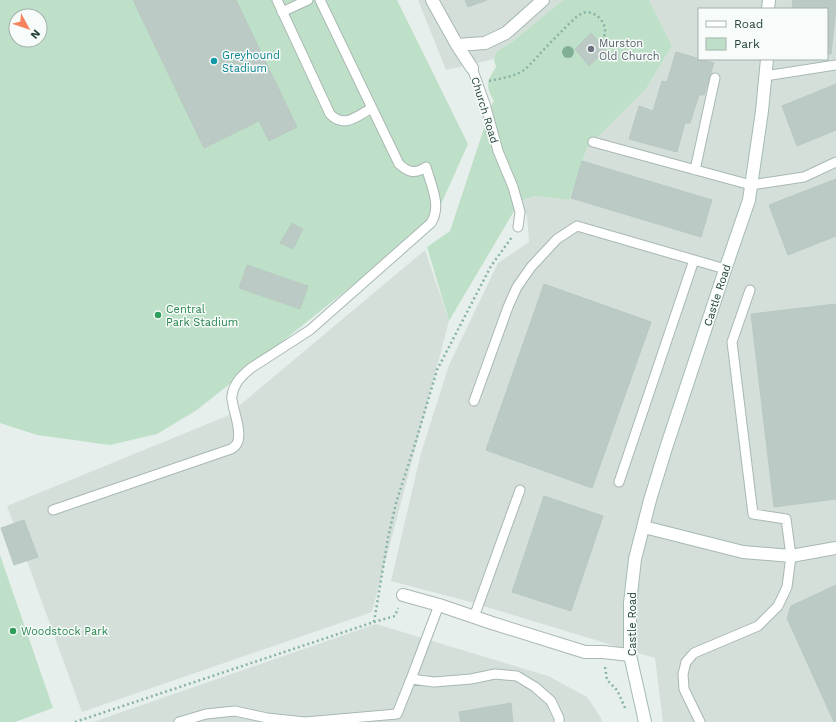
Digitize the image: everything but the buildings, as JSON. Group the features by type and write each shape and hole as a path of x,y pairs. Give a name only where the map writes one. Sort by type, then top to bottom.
{"main road":[{"name":"Church Road","path":"432,0 457,45 472,68"},
{"path":"457,45 485,43 506,33 543,0"},
{"name":"Castle Road","path":"645,722 630,655 630,603 635,559 650,500 666,448 749,200 762,111 767,60"},
{"path":"644,527 743,552 791,556 836,548"},
{"path":"403,595 439,605 585,652 630,655"}],"lane":[{"path":"277,0 330,114 335,119 348,121 372,108"},
{"path":"282,12 308,0"},
{"path":"53,510 231,449 236,445 239,439 232,397 235,386 243,375 251,368 310,330 431,223 435,216 436,200 426,167 419,172 411,172 399,164 320,0"},
{"path":"765,76 836,64"},
{"name":"Church Road","path":"472,68 485,104 498,151 513,187 520,212 518,227"},
{"path":"695,170 715,78"},
{"path":"593,142 751,185 804,177 836,162"},
{"path":"474,401 508,307 517,288 530,267 558,240 577,226 725,269"},
{"path":"620,482 694,260"},
{"path":"700,722 684,689 683,674 686,662 694,653 758,626 778,606 787,587 791,556 786,520 753,514 732,342 750,290"},
{"path":"474,617 520,490"},
{"path":"179,722 206,714 235,711 267,718 305,722 397,714 439,605"},
{"path":"411,679 434,682 471,679 495,674 517,676 535,687 551,701 559,722"}],"path":[{"path":"477,83 513,76 524,70 570,22 581,13 587,12 593,14 605,26 606,33 600,42"},
{"path":"374,622 388,538 396,502 437,370 491,266 518,227"},
{"path":"76,722 395,616 403,595"},
{"path":"603,652 607,680 617,690 628,716"}],"shaded area":[{"path":"418,0 563,0 512,42 496,52 494,59 446,70"},
{"path":"649,0 836,0 836,722 663,722 655,658 467,601 391,581 421,453 449,365 498,263 529,242 527,216 520,201 535,196 569,200 587,148 646,89 672,46"},
{"path":"425,250 449,321 372,612 82,712 7,506 227,416"},
{"path":"376,624 548,676 587,697 601,718 602,722 93,722"}],"green space":[{"name":"Central Park Stadium","path":"0,0 397,0 468,144 434,220 197,410 157,434 110,445 37,435 0,423"},
{"path":"563,0 649,0 672,46 646,89 587,148 569,200 535,196 520,201 449,321 427,247 450,231 494,101 489,91 488,84 496,67 494,59 496,52 512,42"},
{"name":"Woodstock Park","path":"0,555 53,708 15,722 0,722"}],"place":[{"name":"Murston Old Church","path":"591,49"},
{"name":"Greyhound Stadium","path":"214,61"},
{"name":"Central Park Stadium","path":"158,315"},
{"name":"Woodstock Park","path":"13,631"}]}
